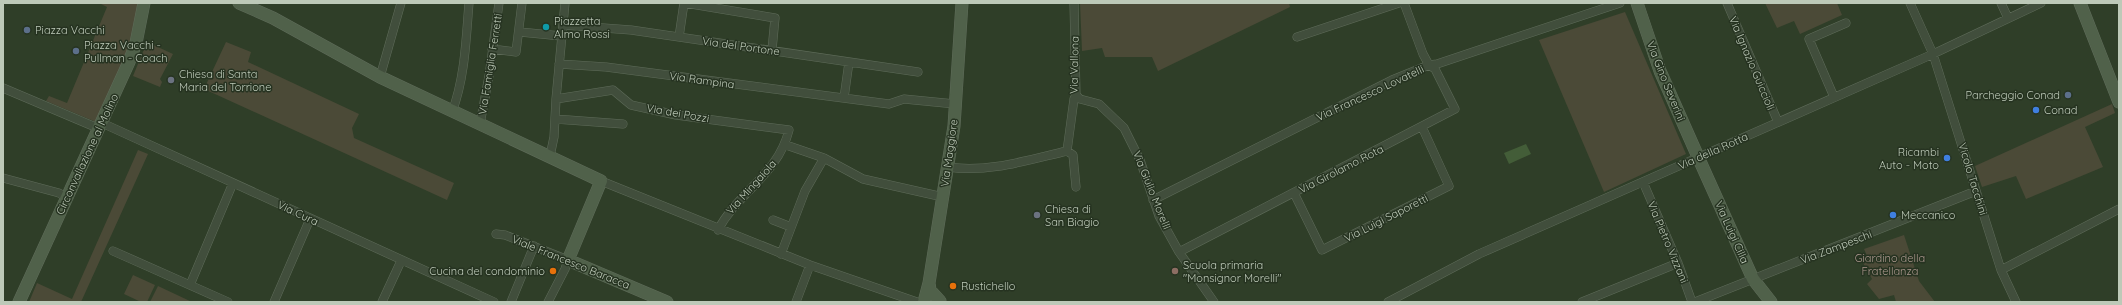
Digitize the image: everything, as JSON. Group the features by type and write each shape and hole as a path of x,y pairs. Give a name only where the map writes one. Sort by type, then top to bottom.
{"street":[{"name":"Circonvallazione al Molino","path":"19,302 101,126 129,62 136,43 144,3"},
{"path":"239,3 273,18 380,76 452,112 550,156 601,181 718,230 810,265 882,291 918,301"},
{"path":"380,76 401,3"},
{"path":"452,112 457,99 469,3"},
{"name":"Via Famiglia Ferretti","path":"480,124 490,76 492,49 499,3"},
{"path":"492,49 516,52 520,32 522,3"},
{"path":"550,156 554,137 561,36 565,3"},
{"path":"679,37 684,3 775,18 772,50"},
{"name":"Via Maggiore","path":"918,301 929,283 948,167 955,104 962,3"},
{"name":"Via Vallona","path":"1067,151 1074,99 1076,95 1074,3"},
{"path":"1297,37 1399,3"},
{"path":"1404,3 1428,65"},
{"name":"Via Francesco Lovatelli","path":"1154,200 1392,80 1428,65 1437,64 1620,3"},
{"name":"Via Gino Severini","path":"1637,3 1660,70 1698,158"},
{"name":"Via Ignazio Guiccioli","path":"1727,3 1778,122"},
{"name":"Vicolo Tacchini","path":"1910,3 1933,54 2001,270 2016,302"},
{"path":"2001,3 2008,18"},
{"name":"Via della Rotta","path":"1388,302 1479,254 1933,54 2041,3"},
{"path":"2080,3 2119,102"},
{"path":"1834,97 1809,39 1846,23"},
{"name":"Via del Portone","path":"563,25 618,29 679,37 918,72"},
{"path":"520,32 561,36"},
{"path":"844,98 849,62"},
{"name":"Via Rampina","path":"559,64 606,67 889,104 904,99 955,104"},
{"name":"Via Girolamo Rota","path":"1179,252 1455,109 1435,69 1428,65"},
{"name":"Via Cura","path":"3,88 101,126 233,183 401,261 476,298 494,302"},
{"name":"Via dei Pozzi","path":"556,100 613,90 631,105 676,115 789,130 786,145"},
{"name":"Via Giulio Morelli","path":"1076,95 1080,99 1099,104 1124,128 1140,160 1160,216 1179,252 1214,302"},
{"path":"555,119 623,124"},
{"name":"Via Luigi Saporetti","path":"1294,193 1322,250 1449,186 1422,127"},
{"path":"786,145 824,158 863,178 943,197"},
{"name":"Via Mingaiola","path":"718,230 727,214 769,171 786,145"},
{"path":"948,167 967,170 996,167 1067,151 1073,154 1076,187"},
{"path":"781,254 805,191 824,158"},
{"name":"Via Luigi Cilla","path":"1698,158 1753,279 1771,302"},
{"path":"3,178 59,194 67,198"},
{"path":"548,302 565,269 601,181"},
{"name":"Via Pietro Vizzani","path":"1643,182 1678,263 1692,302"},
{"path":"190,285 233,183"},
{"name":"Via Zampeschi","path":"1696,302 1976,191"},
{"path":"2001,270 2119,209"},
{"path":"274,302 310,219"},
{"path":"773,220 791,227"},
{"name":"Viale Francesco Baracca","path":"496,234 505,234 668,302"},
{"path":"511,302 534,246"},
{"path":"113,251 228,302"},
{"path":"382,302 401,261"},
{"path":"1582,302 1678,263"},
{"path":"796,302 810,265"},
{"path":"929,283 930,290 940,302"}],"green space":[{"path":"99,3 139,3 132,41 96,122 46,101 49,96 67,103 107,7"},
{"path":"1080,3 1289,3 1290,7 1158,71 1152,57 1105,57 1102,48 1082,51"},
{"path":"1765,3 1837,3 1842,15 1800,34 1794,21 1777,28"},
{"path":"1625,12 1686,154 1604,192 1539,40"},
{"path":"147,42 173,54 160,79 162,82 160,87 133,76"},
{"path":"226,42 251,52 248,62 359,114 352,128 354,138 454,183 447,200 204,89"},
{"path":"2112,104 2115,113 2085,127 2103,167 2026,199 2016,176 1982,187 1975,166"},
{"path":"138,150 148,154 81,302 29,302 37,283 72,299"},
{"name":"Giardino della Fratellanza","path":"1904,235 1919,281 1935,302 1896,302 1894,295 1879,299 1867,284 1872,279 1862,261 1868,258 1864,249"},
{"path":"133,275 155,285 147,302 141,302 124,294"},
{"path":"158,286 192,302 150,302"}],"shaded area":[{"path":"1526,144 1531,154 1509,164 1504,153"}],"place":[{"name":"Piazzetta Almo Rossi","path":"546,27"},
{"name":"Piazza Vacchi","path":"27,30"},
{"name":"Piazza Vacchi - Pullman - Coach","path":"76,51"},
{"name":"Chiesa di Santa Maria del Torrione","path":"171,80"},
{"name":"Parcheggio Conad","path":"2068,95"},
{"name":"Conad","path":"2036,110"},
{"name":"Ricambi Auto - Moto","path":"1947,158"},
{"name":"Chiesa di San Biagio","path":"1037,215"},
{"name":"Meccanico","path":"1893,215"},
{"name":"Cucina del condominio","path":"553,271"},
{"name":"Scuola primaria \"Monsignor Morelli\"","path":"1175,271"},
{"name":"Rustichello","path":"953,286"}]}
